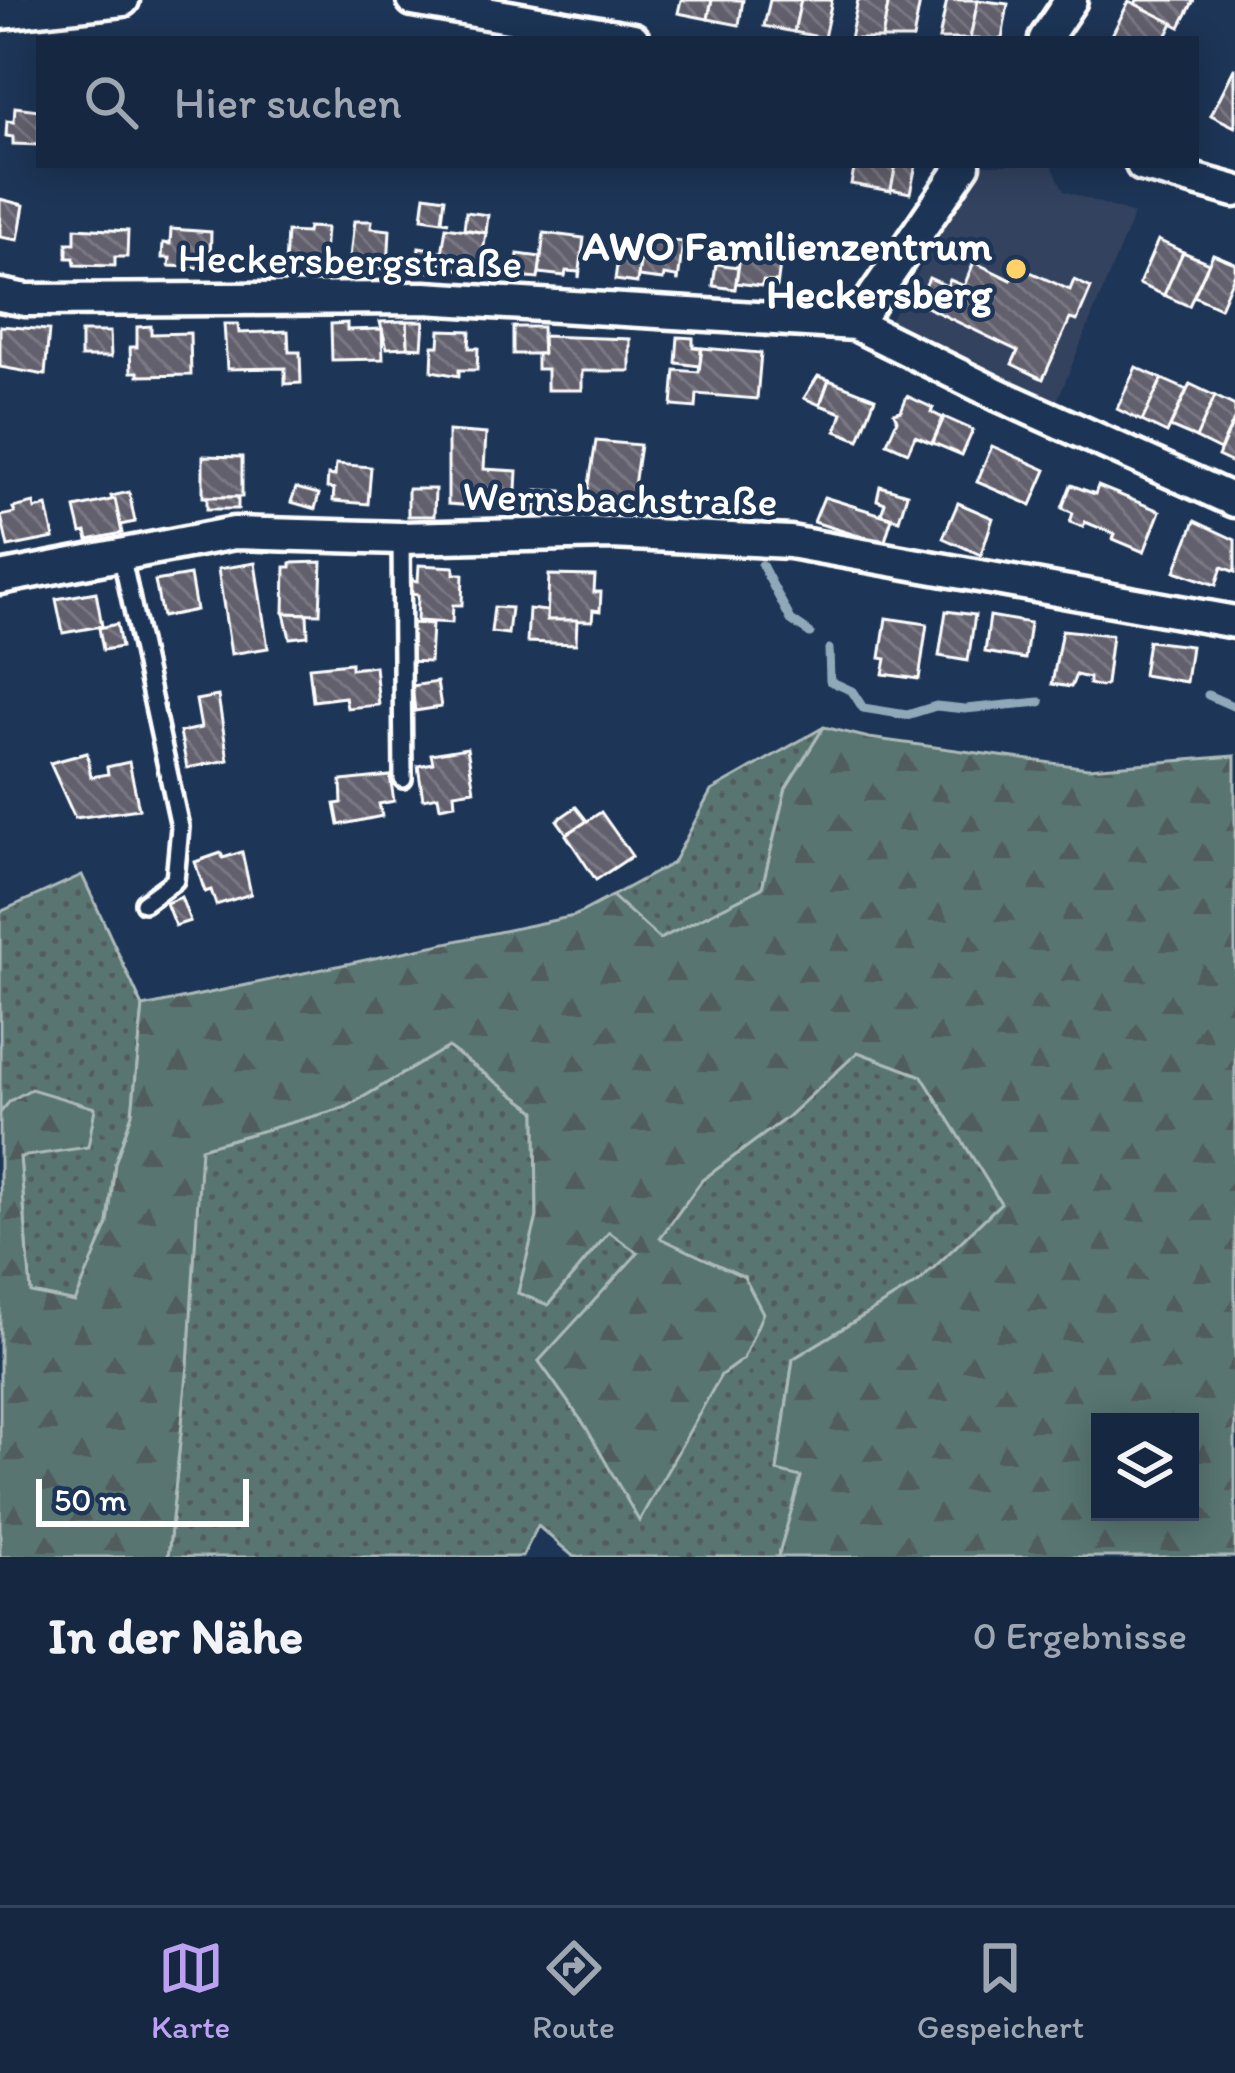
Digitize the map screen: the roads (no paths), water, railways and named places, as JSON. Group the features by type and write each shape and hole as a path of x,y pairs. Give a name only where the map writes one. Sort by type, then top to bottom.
{"street":[{"path":"0,13 123,0"},
{"path":"413,0 616,36"},
{"path":"1048,36 1071,0"},
{"path":"855,324 962,168"},
{"path":"1153,168 1235,191"},
{"name":"Heckersbergstraße","path":"0,295 26,300 425,298 855,324 1235,501"},
{"name":"Wernsbachstraße","path":"0,578 234,533 401,538 612,533 790,542 1235,622"}],"lane":[{"path":"401,538 403,779"},
{"path":"121,554 180,827 175,880 144,903"}],"waterway":[{"path":"762,565 791,620 810,633"},
{"path":"829,649 830,681 852,691 863,708 907,715 936,706 965,709 1040,702"},
{"path":"1208,695 1235,707"}],"place":[{"name":"AWO Familienzentrum Heckersberg","path":"1016,269"}]}
